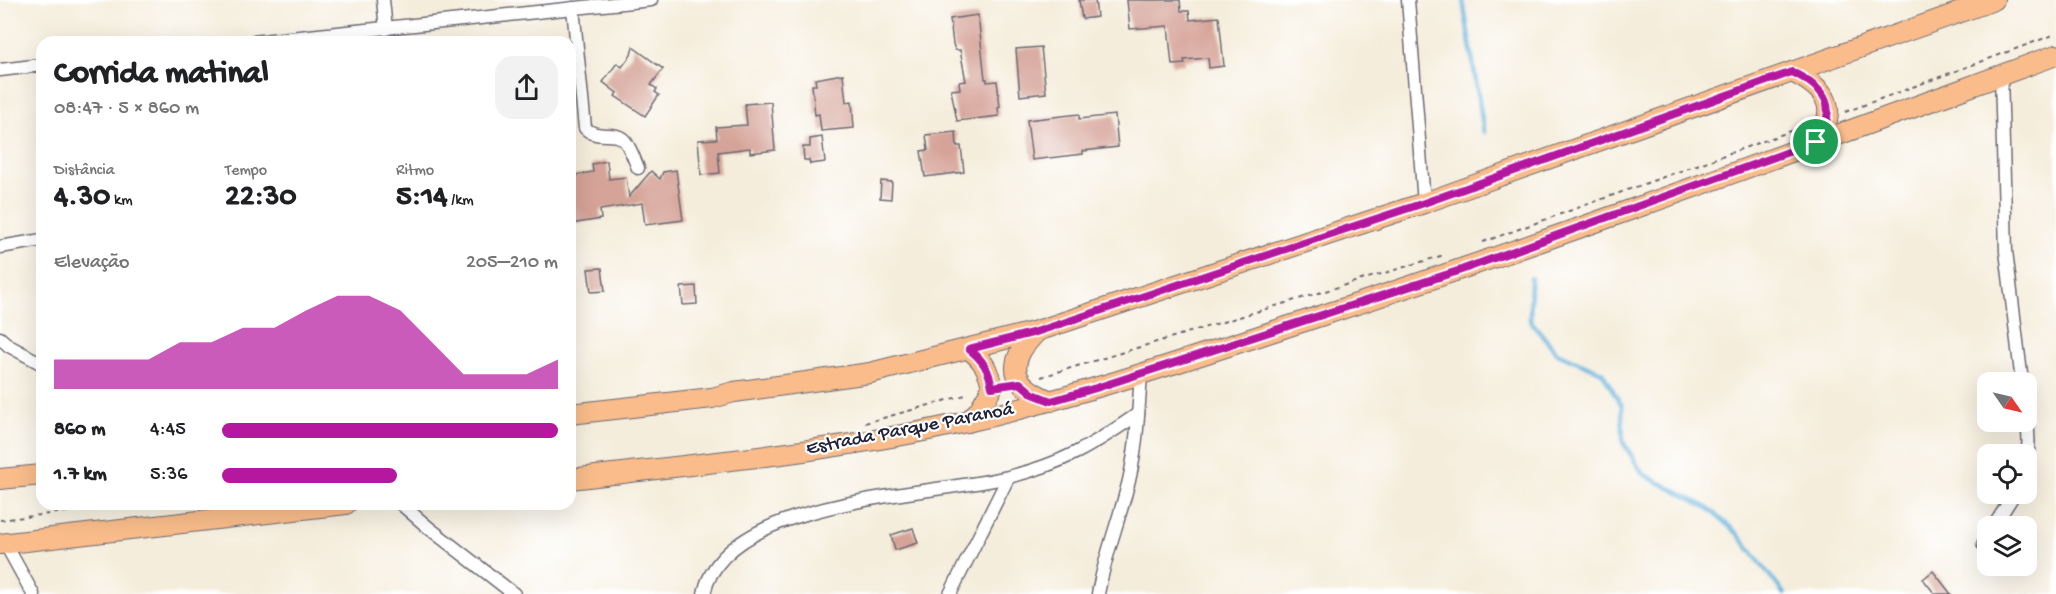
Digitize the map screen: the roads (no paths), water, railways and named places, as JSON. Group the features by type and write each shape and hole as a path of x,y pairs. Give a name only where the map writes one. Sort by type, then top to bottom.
{"main road":[{"path":"576,413 712,398 734,392 870,373 1036,332 1424,203 1792,72 1967,5 1994,0"},
{"name":"Estrada Parque Paranoá","path":"576,477 779,455 852,444 968,422 1051,401 1461,270 2056,55"},
{"path":"1792,72 1817,87 1827,104 1829,117 1816,142"},
{"path":"1036,332 1021,351 1016,368 1020,383 1033,394 1051,401"},
{"path":"968,422 980,410 992,387 989,371 980,357 969,349"},
{"path":"0,479 36,476"},
{"path":"2,543 293,510"}],"street":[{"path":"383,0 386,29"},
{"path":"314,36 651,0"},
{"path":"1408,0 1424,203"},
{"path":"573,8 576,36"},
{"path":"576,38 585,128 592,134 618,136 622,139 629,147 638,168"},
{"path":"0,70 36,66"},
{"path":"2001,75 2006,251 2021,372"},
{"path":"0,247 36,241"},
{"path":"0,338 9,346 36,361"},
{"path":"1098,594 1135,456 1141,374"},
{"path":"704,594 714,570 725,555 742,541 763,530 824,508 1008,477 1050,466 1096,443 1138,414"},
{"path":"950,594 1008,477"},
{"path":"408,510 514,594"},
{"path":"2,543 33,594"}],"waterway":[{"path":"1463,0 1484,132"},
{"path":"1531,278 1530,320 1557,353 1602,372 1622,406 1623,442 1643,474 1708,508 1737,533 1784,594"}]}
